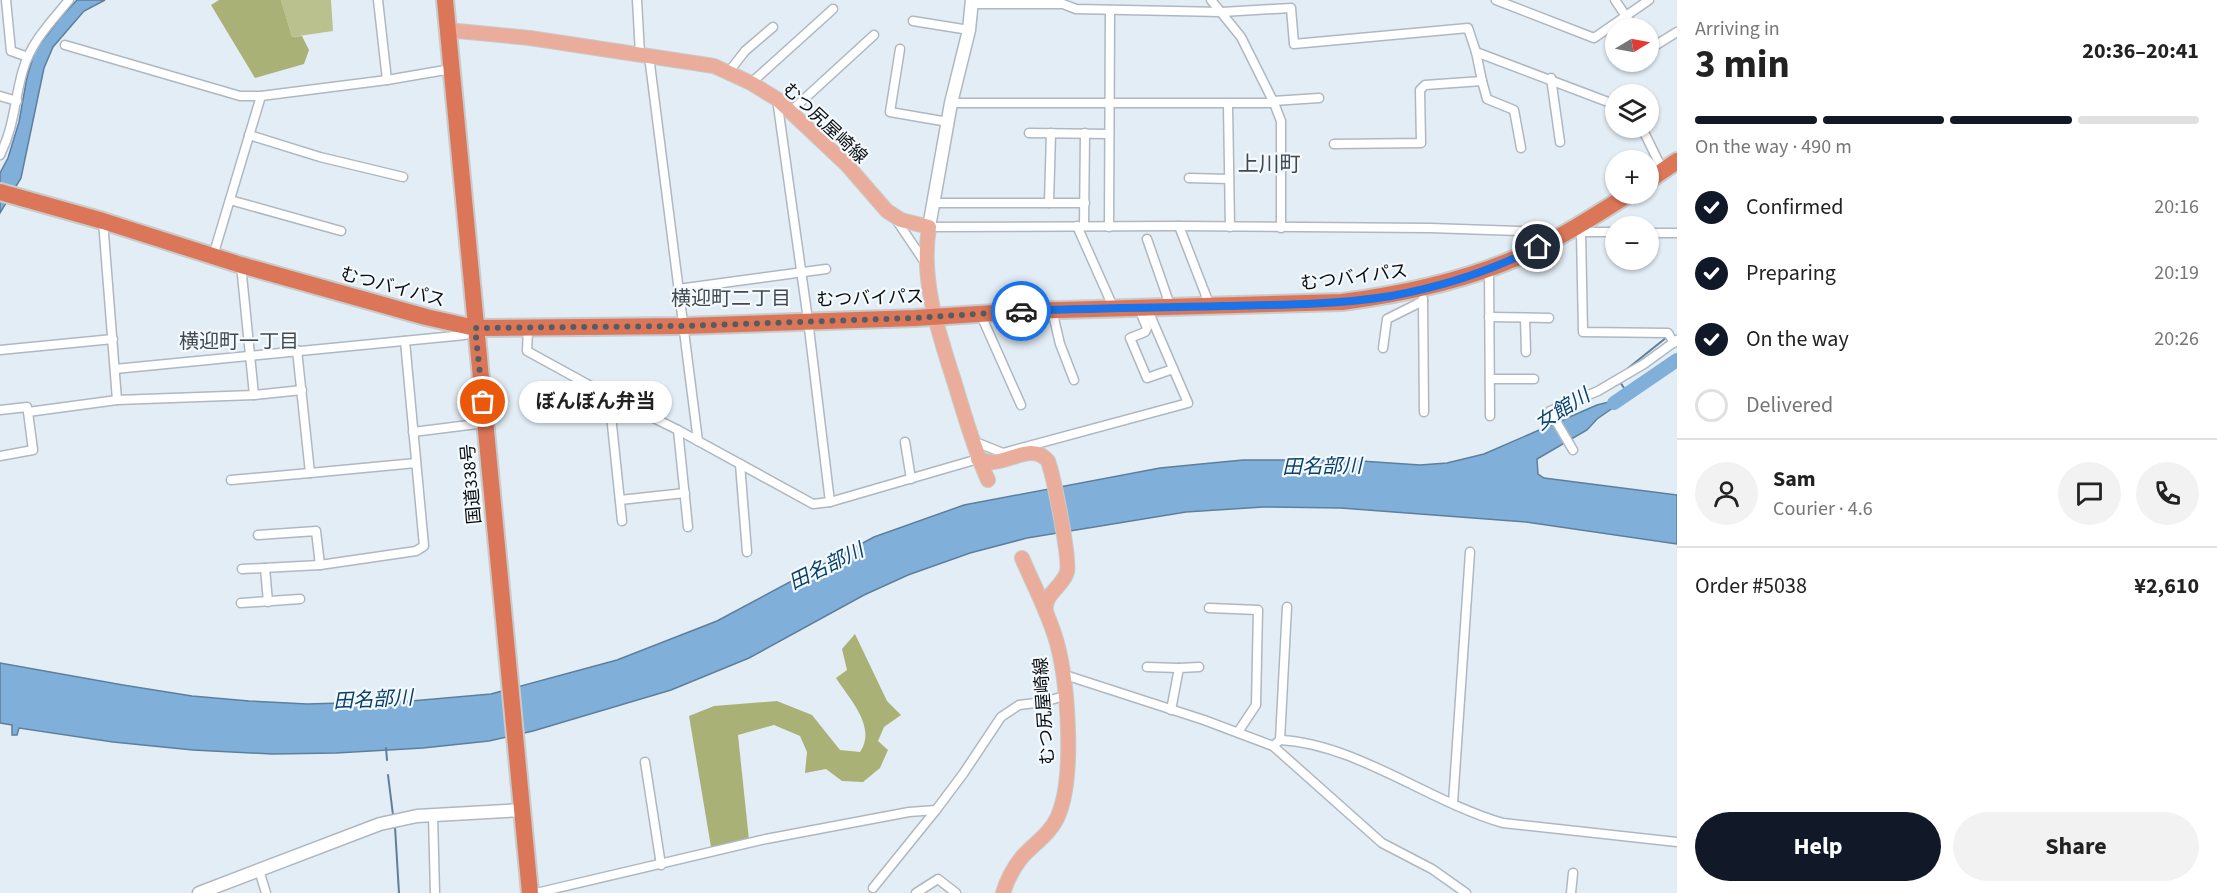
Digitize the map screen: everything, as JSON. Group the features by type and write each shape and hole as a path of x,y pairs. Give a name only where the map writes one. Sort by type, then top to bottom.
{"highway":[{"name":"国道338号","path":"445,0 530,893"},
{"path":"1659,174 1677,161"},
{"name":"むつバイパス","path":"8,195 103,221 241,265 426,317 475,328 683,326 915,318 1052,310 1342,302 1423,295 1579,229 1615,204"}],"main road":[{"name":"むつ尻屋崎線","path":"447,30 530,38 714,66 751,83 777,99 847,165 887,211 895,217 929,227"},
{"path":"929,227 926,264 934,316 972,441 988,480"},
{"path":"978,459 993,462 1035,452 1044,456 1052,471 1067,571 1064,579 1054,589 1045,604 1046,616"},
{"name":"むつ尻屋崎線","path":"1003,893 1012,871 1053,826 1061,808 1067,765 1064,696 1057,644 1022,558"}],"street":[{"path":"6,0 4,21 11,51 28,57"},
{"path":"0,155 9,135 23,69 28,57 45,28 69,0"},
{"path":"378,0 387,80"},
{"path":"637,0 698,441"},
{"path":"1211,0 1241,37 1274,102 1281,121 1281,228"},
{"path":"1496,0 1514,3 1594,38 1649,0"},
{"path":"1615,0 1626,16"},
{"path":"1521,148 1514,110 1487,99 1468,28 1294,44 1291,8 1222,12 1110,10 1076,9 1063,4 972,2 969,30 951,103 929,227 1430,228 1546,232 1555,238"},
{"path":"751,83 833,9"},
{"path":"1109,226 1110,10"},
{"path":"913,21 969,30"},
{"path":"729,73 745,51 773,27"},
{"path":"1659,43 1677,32"},
{"path":"791,111 874,35"},
{"path":"65,45 240,96 261,96 387,80 451,69"},
{"path":"900,49 890,112 948,122"},
{"path":"1476,52 1551,78 1605,100"},
{"path":"1551,78 1560,142"},
{"path":"1334,144 1421,143 1420,90 1425,85 1482,81"},
{"path":"0,96 17,101"},
{"path":"213,256 261,96"},
{"path":"951,103 1228,105 1319,98"},
{"path":"777,99 808,320 830,502"},
{"path":"1228,105 1230,227"},
{"path":"1029,133 1109,134"},
{"path":"1049,203 1052,133"},
{"path":"1085,134 1085,203 1081,226 1114,309"},
{"path":"249,135 320,157 403,177"},
{"path":"1647,138 1663,171"},
{"path":"1189,178 1229,179"},
{"path":"230,200 341,231"},
{"path":"933,203 1085,203"},
{"path":"895,217 926,264"},
{"path":"103,221 117,400"},
{"path":"1179,226 1210,306"},
{"path":"1572,448 1550,411 1598,391 1644,364 1675,341 1668,333 1583,332 1579,229 1605,231"},
{"path":"1659,233 1677,233"},
{"path":"1147,239 1171,308"},
{"path":"241,265 254,395"},
{"path":"1489,268 1490,416"},
{"path":"678,289 826,269"},
{"path":"1383,348 1387,319 1423,295"},
{"path":"1423,295 1424,412"},
{"path":"1143,308 1147,328 1145,332 1130,338 1147,378 1173,369"},
{"path":"972,441 1003,453 1188,403 1143,308"},
{"path":"1052,310 1060,344 1074,380"},
{"path":"980,313 1021,405"},
{"path":"1489,317 1549,318"},
{"path":"1526,318 1526,352"},
{"path":"115,369 465,335 475,328"},
{"path":"528,328 527,351 813,504 830,502 978,459"},
{"path":"0,350 112,339"},
{"path":"242,569 320,565 416,551 424,546 405,341"},
{"path":"297,350 310,473"},
{"path":"1490,380 1533,379"},
{"path":"28,412 117,400 254,395 302,390"},
{"path":"609,396 622,521"},
{"path":"0,410 27,407 33,450 0,456"},
{"path":"413,432 485,423"},
{"path":"678,430 688,527"},
{"path":"905,442 911,478"},
{"path":"231,480 416,463"},
{"path":"740,464 747,552"},
{"path":"620,500 684,493"},
{"path":"258,535 316,531 320,565"},
{"path":"1453,803 1470,552"},
{"path":"265,568 268,602"},
{"path":"242,603 300,599"},
{"path":"1276,743 1287,607"},
{"path":"1209,608 1258,610 1256,705 1238,732"},
{"path":"1147,667 1199,667"},
{"path":"1171,710 1179,668"},
{"path":"1062,674 1276,743 1301,741 1314,744 1374,767 1483,817 1503,823 1677,842"},
{"path":"873,888 963,774 1001,717 1019,705 1044,702 1064,696"},
{"path":"1276,743 1382,843 1432,869 1466,893"},
{"path":"645,762 661,866"},
{"path":"199,893 401,818 523,810"},
{"path":"536,893 661,866 766,839 909,812 936,810"},
{"path":"433,815 435,893"},
{"path":"259,870 266,893"},
{"path":"1571,893 1573,873"},
{"path":"916,893 938,879 956,893"}],"green space":[{"path":"219,0 281,0 292,37 302,36 309,50 304,64 255,78 211,5"},
{"path":"281,0 331,0 333,31 292,37"},
{"path":"855,634 887,701 901,715 884,727 878,741 888,750 880,768 863,782 842,781 826,769 805,773 807,752 800,736 774,725 738,735 749,840 711,847 689,716 714,706 777,701 812,715 840,750 860,752 864,743 864,723 836,678 847,670 842,649"}],"water":[{"path":"77,0 105,0 84,11 53,47 44,68 21,178 0,213 0,173 8,158 19,122 27,77 35,51"},
{"name":"田名部川","path":"1626,390 1630,396 1597,419 1587,430 1537,459 1538,474 1544,478 1677,495 1677,544 1526,522 1341,508 1263,507 1186,512 1027,538 970,553 908,575 864,595 749,658 671,690 533,731 489,741 423,748 272,754 193,750 113,742 19,728 17,735 12,735 12,725 0,723 0,663 192,696 249,701 307,704 411,701 491,694 617,660 717,621 874,537 964,505 1160,468 1243,460 1361,461 1420,465 1447,463 1484,454 1597,405 1609,402"}],"waterway":[{"path":"1627,369 1667,337"},
{"name":"女館川","path":"1614,403 1677,360"},
{"path":"1620,382 1628,394"},
{"path":"386,748 387,760"},
{"path":"388,775 393,815"},
{"path":"395,827 399,893"}],"way so far":[{"path":"483,402 475,328 683,326 915,318 1021,311"}],"place":[{"name":"ぼんぼん弁当","path":"483,402"}],"district":[{"name":"上川町","path":"1269,164"},
{"name":"横迎町二丁目","path":"731,298"},
{"name":"横迎町一丁目","path":"239,341"}],"route":[{"path":"1021,311 1282,305 1359,300 1391,296 1465,276 1538,247"}]}
